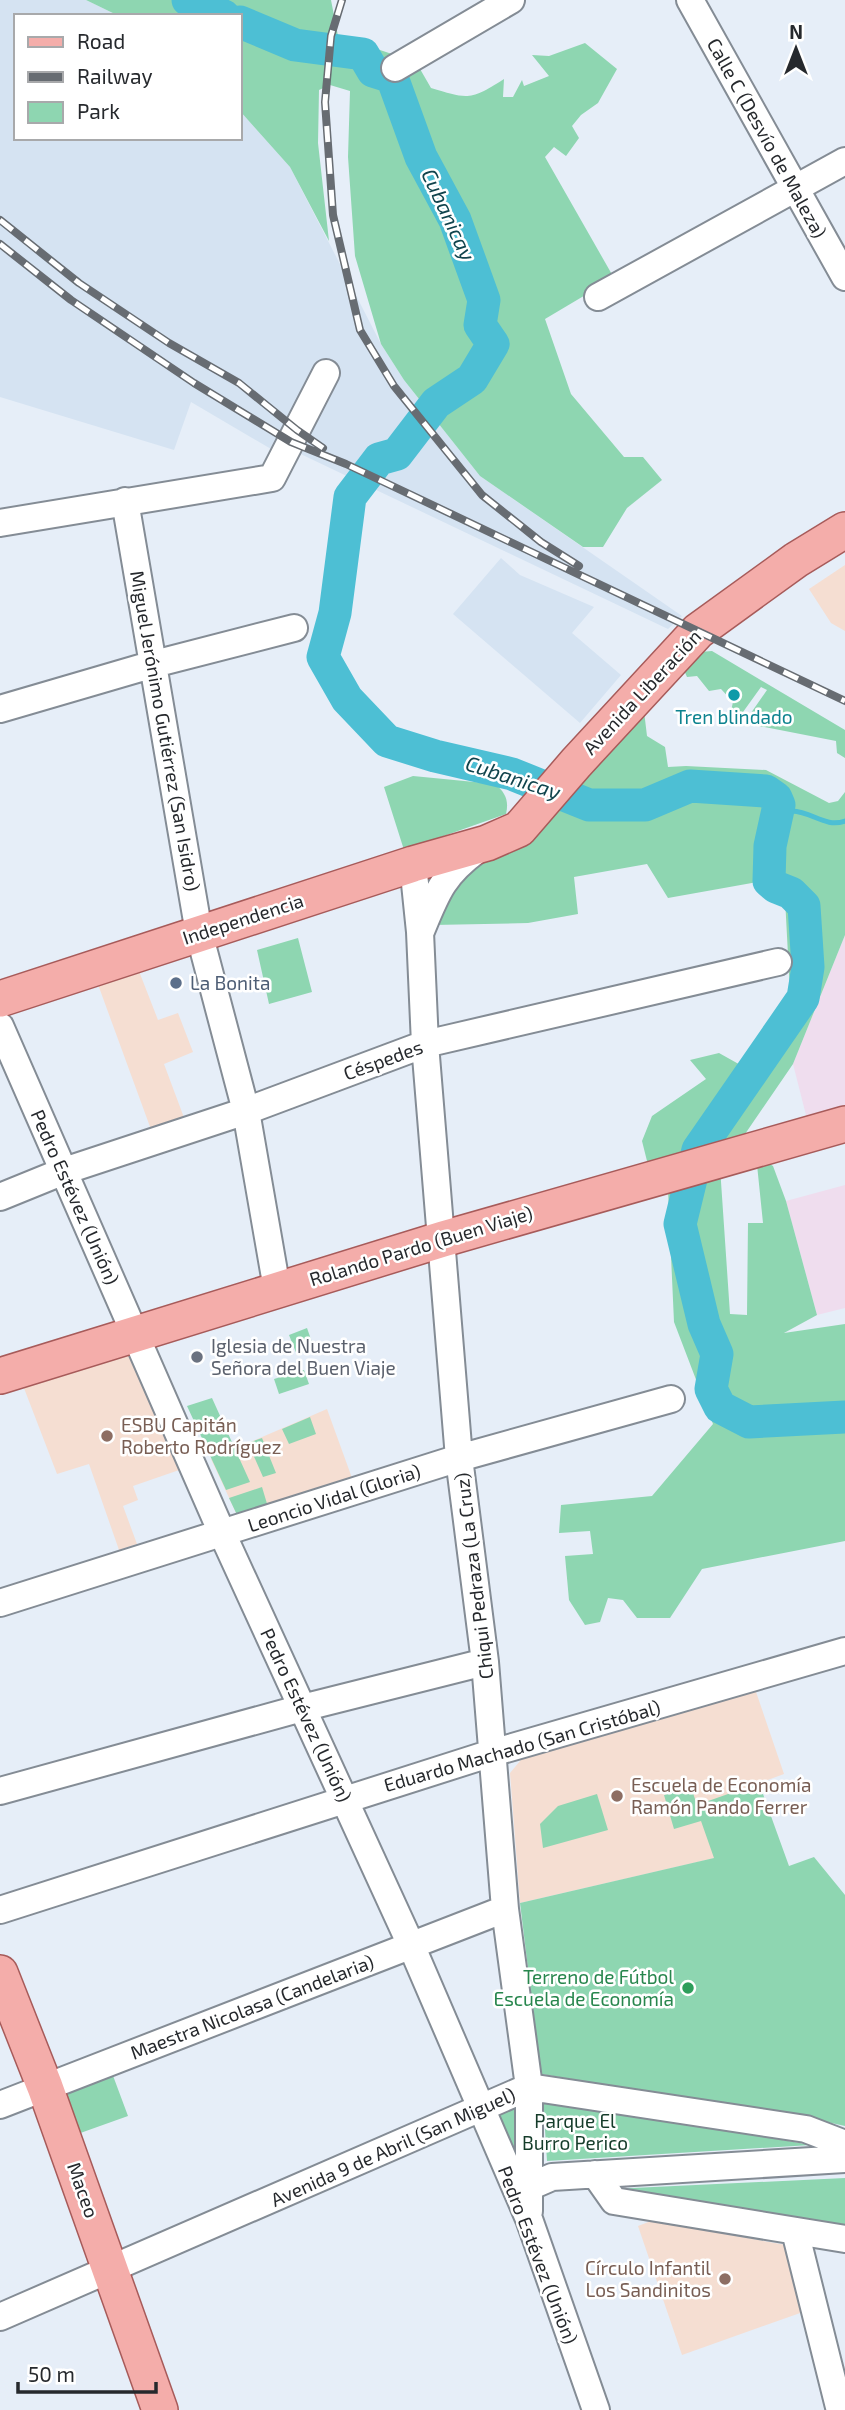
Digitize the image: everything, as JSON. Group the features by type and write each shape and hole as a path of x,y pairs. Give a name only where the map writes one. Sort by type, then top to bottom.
{"main road":[{"name":"Avenida Liberación","path":"487,843 519,829 698,631 796,560 845,530"},
{"name":"Independencia","path":"0,999 413,864 487,843"},
{"name":"Rolando Pardo (Buen Viaje)","path":"0,1376 443,1238 845,1124"},
{"name":"Maceo","path":"0,1973 46,2087 160,2410"}],"street":[{"path":"395,68 510,0"},
{"name":"Calle C (Desvío de Maleza)","path":"690,0 845,276"},
{"path":"598,297 845,161"},
{"path":"0,523 272,478 326,373"},
{"name":"Miguel Jerónimo Gutiérrez (San Isidro)","path":"125,501 200,933 246,1111 277,1289"},
{"path":"0,709 155,664 294,628"},
{"name":"Chiqui Pedraza (La Cruz)","path":"420,933 443,881 458,864 487,843"},
{"name":"Chiqui Pedraza (La Cruz)","path":"413,864 459,1458 485,1662 505,1909 529,2087 529,2220"},
{"name":"Céspedes","path":"0,1197 64,1171 246,1111 425,1044 778,962"},
{"name":"Pedro Estévez (Unión)","path":"0,1026 222,1533 411,1945 529,2220 596,2410"},
{"name":"Leoncio Vidal (Gloria)","path":"0,1603 459,1458 671,1399"},
{"name":"Eduardo Machado (San Cristóbal)","path":"0,1909 492,1753 845,1651"},
{"path":"0,1791 485,1662"},
{"name":"Maestra Nicolasa (Candelaria)","path":"0,2105 505,1909"},
{"name":"Avenida 9 de Abril (San Miguel)","path":"0,2317 529,2087 806,2129 845,2144"},
{"path":"529,2188 552,2176 845,2159"},
{"path":"595,2174 614,2201 845,2239"},
{"path":"795,2231 838,2407"}],"shaded area":[{"path":"0,0 86,0 115,14 14,14 14,140 242,140 242,113 290,167 381,344 404,380 480,476 682,616 668,629 288,448 283,456 191,402 174,450 0,397"},
{"path":"501,558 520,575 594,607 572,633 621,675 580,723 453,614"},
{"path":"845,565 845,631 831,623 809,589"},
{"path":"845,935 845,1113 808,1123 793,1064"},
{"path":"137,966 158,1020 178,1013 193,1052 164,1064 186,1123 153,1135 96,979"},
{"path":"845,1185 845,1308 817,1315 786,1201"},
{"name":"ESBU Capitán Roberto Rodríguez","path":"131,1350 185,1468 133,1486 138,1500 123,1506 137,1544 119,1550 89,1464 57,1474 22,1383"},
{"path":"327,1409 352,1478 238,1517 211,1459"},
{"name":"Escuela de Economía Ramón Pando Ferrer","path":"754,1686 784,1774 697,1806 715,1858 520,1903 510,1773 530,1749"},
{"name":"Círculo Infantil Los Sandinitos","path":"651,2221 786,2245 803,2312 682,2355 638,2226"}],"green space":[{"path":"86,0 331,0 338,36 416,62 431,88 461,96 476,94 504,79 503,97 513,97 522,80 524,86 549,76 532,55 549,56 585,43 617,69 598,103 581,115 572,126 579,138 566,156 554,147 545,157 614,278 545,319 571,394 624,457 643,457 662,480 627,508 603,547 583,547 480,476 404,380 381,344 355,256 348,157 350,91 330,85 319,90 318,143 329,241 290,167 242,113 242,14 115,14"},
{"path":"712,651 845,730 845,758 837,753 836,741 744,723 767,690 761,687 743,712 731,711 733,702 721,689 709,691 697,676 687,677 683,668 700,652"},
{"path":"644,711 647,736 665,747 668,767 766,770 829,803 838,801 845,792 845,935 793,1064 743,1137 648,1165 642,1141 652,1116 706,1079 690,1060 719,1053 744,1067 790,993 785,898 763,881 668,898 647,864 574,877 578,914 528,923 433,925 461,877 493,856"},
{"path":"413,776 495,784 506,798 506,814 404,850 384,787"},
{"path":"298,938 312,992 269,1004 257,950"},
{"path":"756,1155 773,1166 786,1201 817,1315 784,1333 845,1324 845,1541 702,1569 670,1618 637,1618 623,1600 608,1598 600,1622 585,1625 569,1600 565,1556 593,1554 590,1531 559,1533 561,1505 652,1496 713,1424 674,1322 668,1190 720,1167 730,1314 747,1315 748,1223 763,1223"},
{"path":"307,1328 314,1348 297,1355 289,1335"},
{"path":"304,1370 309,1384 279,1394 274,1379"},
{"path":"212,1398 250,1482 226,1490 187,1406"},
{"path":"310,1417 316,1434 289,1444 282,1429"},
{"path":"262,1438 276,1473 263,1477 248,1443"},
{"path":"262,1487 268,1507 238,1517 229,1498"},
{"name":"Terreno de Fútbol Escuela de Economía","path":"759,1783 789,1866 814,1857 845,1895 845,2126 541,2074 520,1903 714,1858 701,1821 674,1829 664,1795 691,1787 697,1805"},
{"path":"597,1794 608,1830 543,1848 540,1824 558,1806"},
{"path":"112,2073 128,2116 72,2136 56,2093"},
{"name":"Parque El Burro Perico","path":"543,2099 811,2145 547,2161"},
{"path":"515,2103 519,2174 491,2113"},
{"path":"845,2178 845,2228 612,2189"}],"waterway":[{"name":"Cubanicay","path":"188,0 220,14"},
{"name":"Cubanicay","path":"242,23 295,45 363,54 373,71 392,77 421,157 455,220 484,300 480,325 493,344 472,379 436,403 397,454 379,459 350,497 335,613 323,657 347,699 387,741 435,756 512,774 589,805 645,805 690,786 766,791 776,798 779,805 770,846 769,881 791,893 804,906 808,967 803,998 698,1150 680,1224 704,1324 717,1354 711,1389 720,1407 749,1422 845,1417"},
{"path":"792,811 831,823 845,821"}],"railway":[{"path":"342,0 331,36 325,102 333,215 360,330 394,386 482,495 541,542 579,566"},
{"path":"0,220 79,283 169,343 239,383 323,448"},
{"path":"0,244 71,300 194,383 291,442 346,464 845,701"}],"place":[{"name":"Tren blindado","path":"734,695"},
{"name":"La Bonita","path":"176,983"},
{"name":"Iglesia de Nuestra Señora del Buen Viaje","path":"197,1357"},
{"name":"ESBU Capitán Roberto Rodríguez","path":"107,1436"},
{"name":"Escuela de Economía Ramón Pando Ferrer","path":"617,1796"},
{"name":"Terreno de Fútbol Escuela de Economía","path":"688,1988"},
{"name":"Círculo Infantil Los Sandinitos","path":"725,2279"}]}
